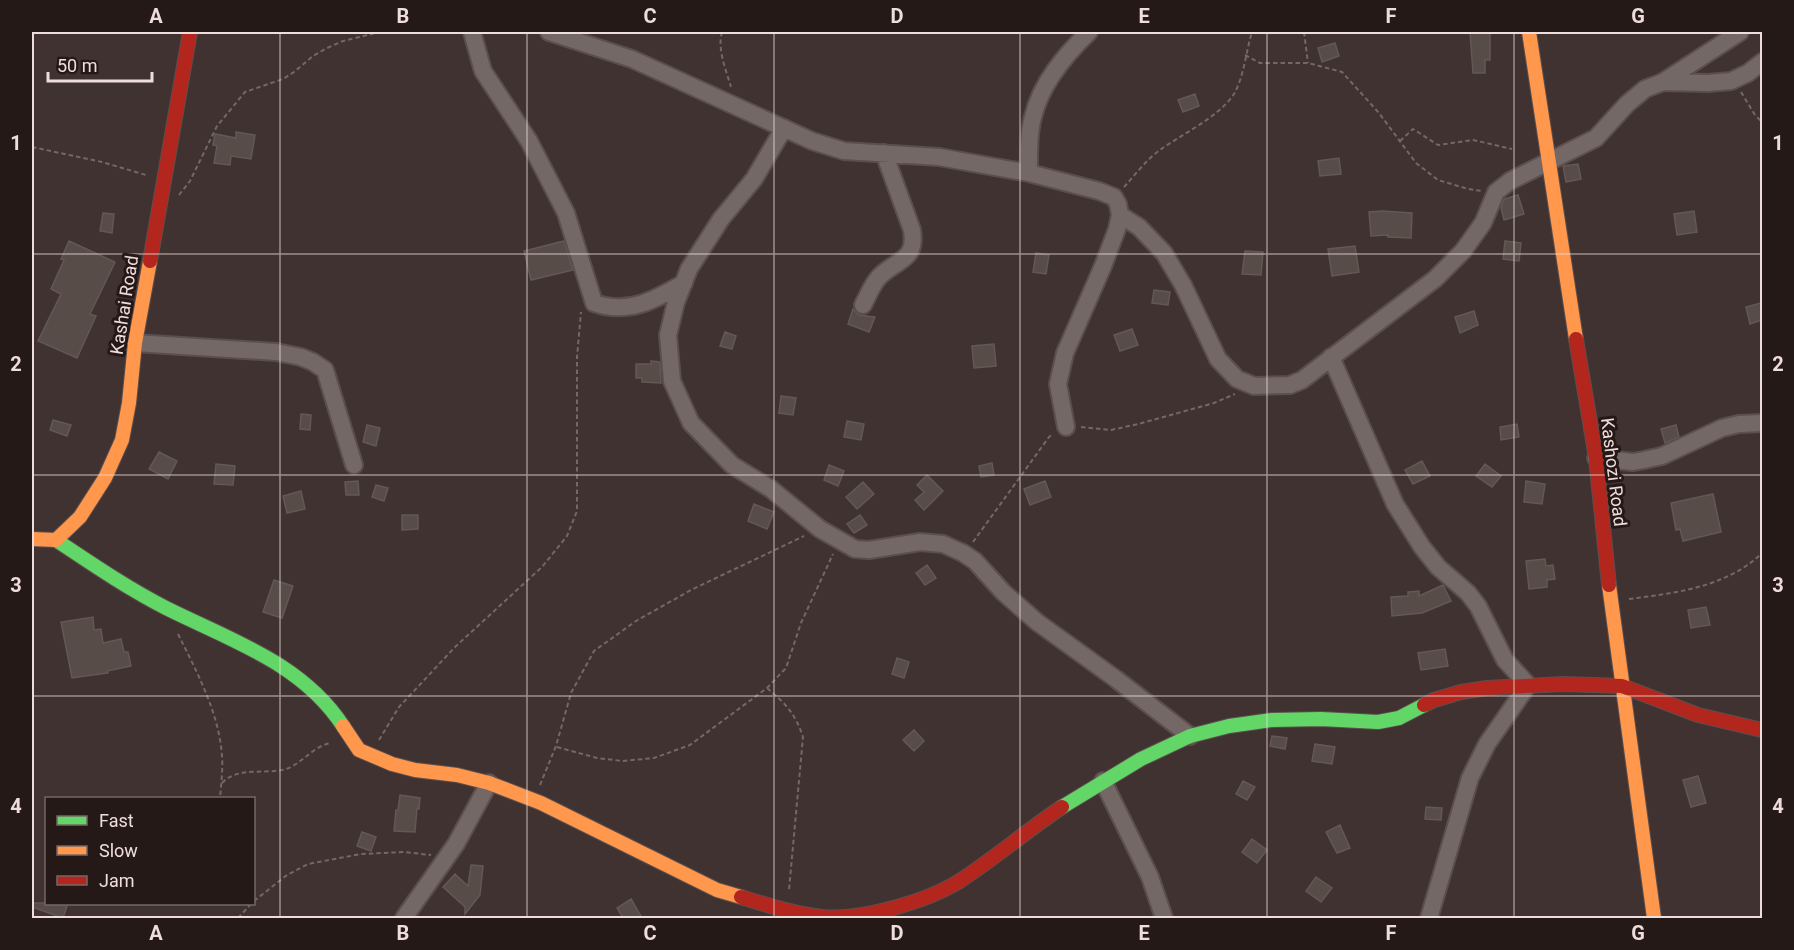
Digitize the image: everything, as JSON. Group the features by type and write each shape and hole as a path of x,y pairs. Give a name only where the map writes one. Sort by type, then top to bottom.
{"street":[{"name":"Kashai Road","path":"56,540 80,517 105,478 122,440 129,403 135,343 190,32"},
{"path":"472,32 483,71 529,141 566,213 594,303 616,308 656,300 684,283"},
{"path":"549,32 632,59 784,128 843,152 939,158 1029,173 1099,191 1114,198 1120,215 1103,266 1065,353 1058,384 1066,427"},
{"path":"1029,173 1032,118 1037,104 1050,77 1070,50 1089,32"},
{"name":"Kashozi Road","path":"1529,32 1596,458 1611,601 1654,918"},
{"path":"1120,215 1139,227 1164,253 1183,285 1218,359 1237,379 1254,386 1290,386 1302,380 1442,272 1463,251 1483,223 1496,192 1510,181 1596,138 1645,89 1663,82 1740,32"},
{"path":"1663,82 1731,81 1762,63"},
{"path":"784,128 754,179 721,219 689,269 676,302 668,335 672,381 691,423 732,465 771,489 820,529 855,549 869,550 920,542 943,544 963,553 975,561 1003,592 1037,622 1190,736"},
{"path":"863,305 878,278 908,255 914,242 912,230 884,153"},
{"path":"135,343 276,352 313,362 325,370 354,465"},
{"path":"1330,357 1395,504 1438,567 1468,593 1478,606 1505,660 1528,685"},
{"path":"1596,458 1633,462 1644,460 1662,456 1722,428 1739,424 1762,423"},
{"path":"32,539 56,540 111,577 164,607 289,670 313,689 336,715 359,750 415,770 457,775 489,783 534,800 717,890 820,917 844,918 880,911 912,902 956,883 1054,812 1141,759 1190,736 1229,726 1272,720 1321,719 1378,722 1398,718 1434,700 1461,692 1528,685 1622,686 1698,715 1762,730"},
{"path":"1428,918 1470,778 1487,744 1528,685"},
{"path":"1103,781 1150,877 1164,918"},
{"path":"404,918 467,826 489,783"}],"path":[{"path":"177,197 190,181 217,126 245,92 283,79 313,56 343,41 380,32"},
{"path":"722,32 720,39 722,55 736,105"},
{"path":"1114,198 1157,152 1224,106 1241,77 1252,32"},
{"path":"1304,32 1308,63"},
{"path":"1245,55 1260,63 1308,63 1342,72 1365,96 1416,163 1438,180 1468,189 1496,192"},
{"path":"1731,81 1762,122"},
{"path":"1400,141 1413,129 1438,145 1473,140 1512,148"},
{"path":"32,147 102,162 163,181"},
{"path":"370,755 399,707 455,647 542,567 567,536 577,512 577,357 581,303 587,284"},
{"path":"963,553 978,536 1049,437 1066,427 1111,430 1214,403 1254,386"},
{"path":"534,800 556,746 571,693 594,651 636,621 691,590 820,529"},
{"path":"556,746 597,758 623,761 654,758 690,745 768,688 786,668 801,623 839,540"},
{"path":"1611,601 1673,593 1725,578 1748,567 1762,553"},
{"path":"178,634 218,726 222,757 220,797"},
{"path":"768,688 788,706 798,720 803,737 787,910"},
{"path":"221,785 229,777 240,773 286,769 320,747 332,743"},
{"path":"255,900 287,875 308,864 361,854 404,852 446,858"},
{"path":"238,918 249,905"}],"building":[{"path":"1470,32 1490,32 1490,60 1485,60 1485,73 1473,73"},
{"path":"1335,43 1339,56 1322,62 1318,48"},
{"path":"1195,94 1199,106 1183,112 1178,100"},
{"path":"236,132 255,135 251,159 231,156 230,165 214,163 217,146 213,145 215,134 236,138"},
{"path":"1339,158 1341,174 1320,176 1318,161"},
{"path":"1578,164 1581,179 1566,182 1563,166"},
{"path":"1518,195 1524,214 1504,220 1501,208 1504,199"},
{"path":"1694,211 1697,232 1677,235 1674,214"},
{"path":"1369,212 1412,213 1411,238 1388,237 1388,235 1371,236"},
{"path":"103,213 114,214 112,233 100,231"},
{"path":"69,241 115,262 90,314 96,316 77,358 38,341 61,294 51,289 64,260 61,259"},
{"path":"564,241 573,270 531,280 524,251"},
{"path":"1505,241 1521,243 1519,261 1503,259"},
{"path":"1355,246 1359,272 1332,276 1328,249"},
{"path":"1245,251 1263,252 1261,275 1242,274"},
{"path":"1036,253 1049,255 1046,274 1033,272"},
{"path":"1154,290 1170,292 1168,305 1152,303"},
{"path":"1761,303 1762,320 1750,324 1746,307"},
{"path":"853,309 859,315 875,317 869,332 848,324"},
{"path":"1474,311 1478,325 1460,333 1455,317"},
{"path":"1132,329 1138,345 1120,351 1114,335"},
{"path":"725,332 736,336 732,349 720,346"},
{"path":"994,344 996,366 974,368 972,346"},
{"path":"651,361 660,362 661,383 642,382 642,378 636,378 636,364 651,364"},
{"path":"781,396 796,398 793,415 779,413"},
{"path":"301,414 311,415 310,430 300,429"},
{"path":"53,420 71,425 67,436 50,430"},
{"path":"847,421 864,424 861,440 844,437"},
{"path":"1517,424 1519,437 1501,440 1500,427"},
{"path":"367,425 380,428 376,446 363,442"},
{"path":"1676,425 1679,437 1665,443 1661,429"},
{"path":"159,452 177,461 168,479 149,469"},
{"path":"1422,461 1430,476 1413,484 1405,470"},
{"path":"992,463 994,475 981,477 979,466"},
{"path":"216,464 235,466 233,485 214,484"},
{"path":"1485,464 1501,476 1492,487 1476,476"},
{"path":"829,465 844,471 838,486 824,480"},
{"path":"927,475 943,491 924,510 915,500 924,492 917,485"},
{"path":"358,481 359,495 346,495 345,482"},
{"path":"1045,481 1051,497 1030,505 1024,489"},
{"path":"1526,481 1545,484 1542,504 1524,502"},
{"path":"863,482 874,494 857,509 846,497"},
{"path":"376,485 388,488 384,501 372,497"},
{"path":"301,491 305,509 287,513 283,496"},
{"path":"1713,494 1721,532 1683,541 1680,529 1676,530 1671,503"},
{"path":"754,504 774,512 767,529 748,521"},
{"path":"402,515 418,515 418,529 402,530"},
{"path":"860,515 867,525 854,533 847,524"},
{"path":"1545,559 1546,566 1553,565 1555,579 1547,580 1547,587 1529,589 1526,561"},
{"path":"927,565 936,578 925,585 916,573"},
{"path":"274,580 293,586 282,618 263,612"},
{"path":"1443,585 1451,601 1422,613 1392,616 1391,597 1408,596 1408,592 1419,591 1419,596"},
{"path":"1706,607 1710,625 1691,628 1688,610"},
{"path":"93,617 94,630 101,629 103,643 121,639 124,652 128,652 131,666 107,671 108,673 72,678 61,622"},
{"path":"1445,649 1448,666 1421,670 1418,653"},
{"path":"897,658 909,662 904,678 892,674"},
{"path":"914,730 924,741 914,751 903,740"},
{"path":"1272,736 1287,738 1285,749 1270,746"},
{"path":"1315,744 1335,747 1332,764 1312,761"},
{"path":"1698,776 1706,803 1691,807 1683,780"},
{"path":"1243,781 1255,787 1247,800 1236,794"},
{"path":"400,795 420,798 415,832 394,831"},
{"path":"1426,807 1442,808 1441,820 1425,819"},
{"path":"1340,825 1350,848 1337,853 1326,832"},
{"path":"362,832 376,837 371,851 357,846"},
{"path":"1252,839 1267,850 1257,863 1242,852"},
{"path":"471,865 483,866 480,895 465,914 465,907 443,887 455,874 468,886"},
{"path":"1316,877 1332,888 1321,902 1306,891"},
{"path":"631,899 642,918 623,918 617,908"},
{"path":"32,903 67,905 63,918 32,907"}],"traffic: fast":[{"path":"56,540 110,576 166,608 263,655 286,669 307,685 343,726"},
{"path":"1062,807 1141,759 1190,736 1229,726 1272,720 1321,719 1378,722 1399,718 1424,705"}],"traffic: slow":[{"path":"1529,32 1576,339"},
{"path":"32,539 56,540 80,517 105,478 122,440 129,403 135,343 150,261"},
{"path":"1609,585 1654,918"},
{"path":"343,726 359,750 392,764 415,770 457,775 489,783 541,803 717,890 741,897"}],"traffic: jam":[{"path":"150,261 190,32"},
{"path":"1576,339 1596,458 1609,585"},
{"path":"1424,705 1461,692 1487,688 1564,684 1622,686 1698,715 1762,730"},
{"path":"741,897 822,917 854,916 892,909 958,882 1062,807"}]}
